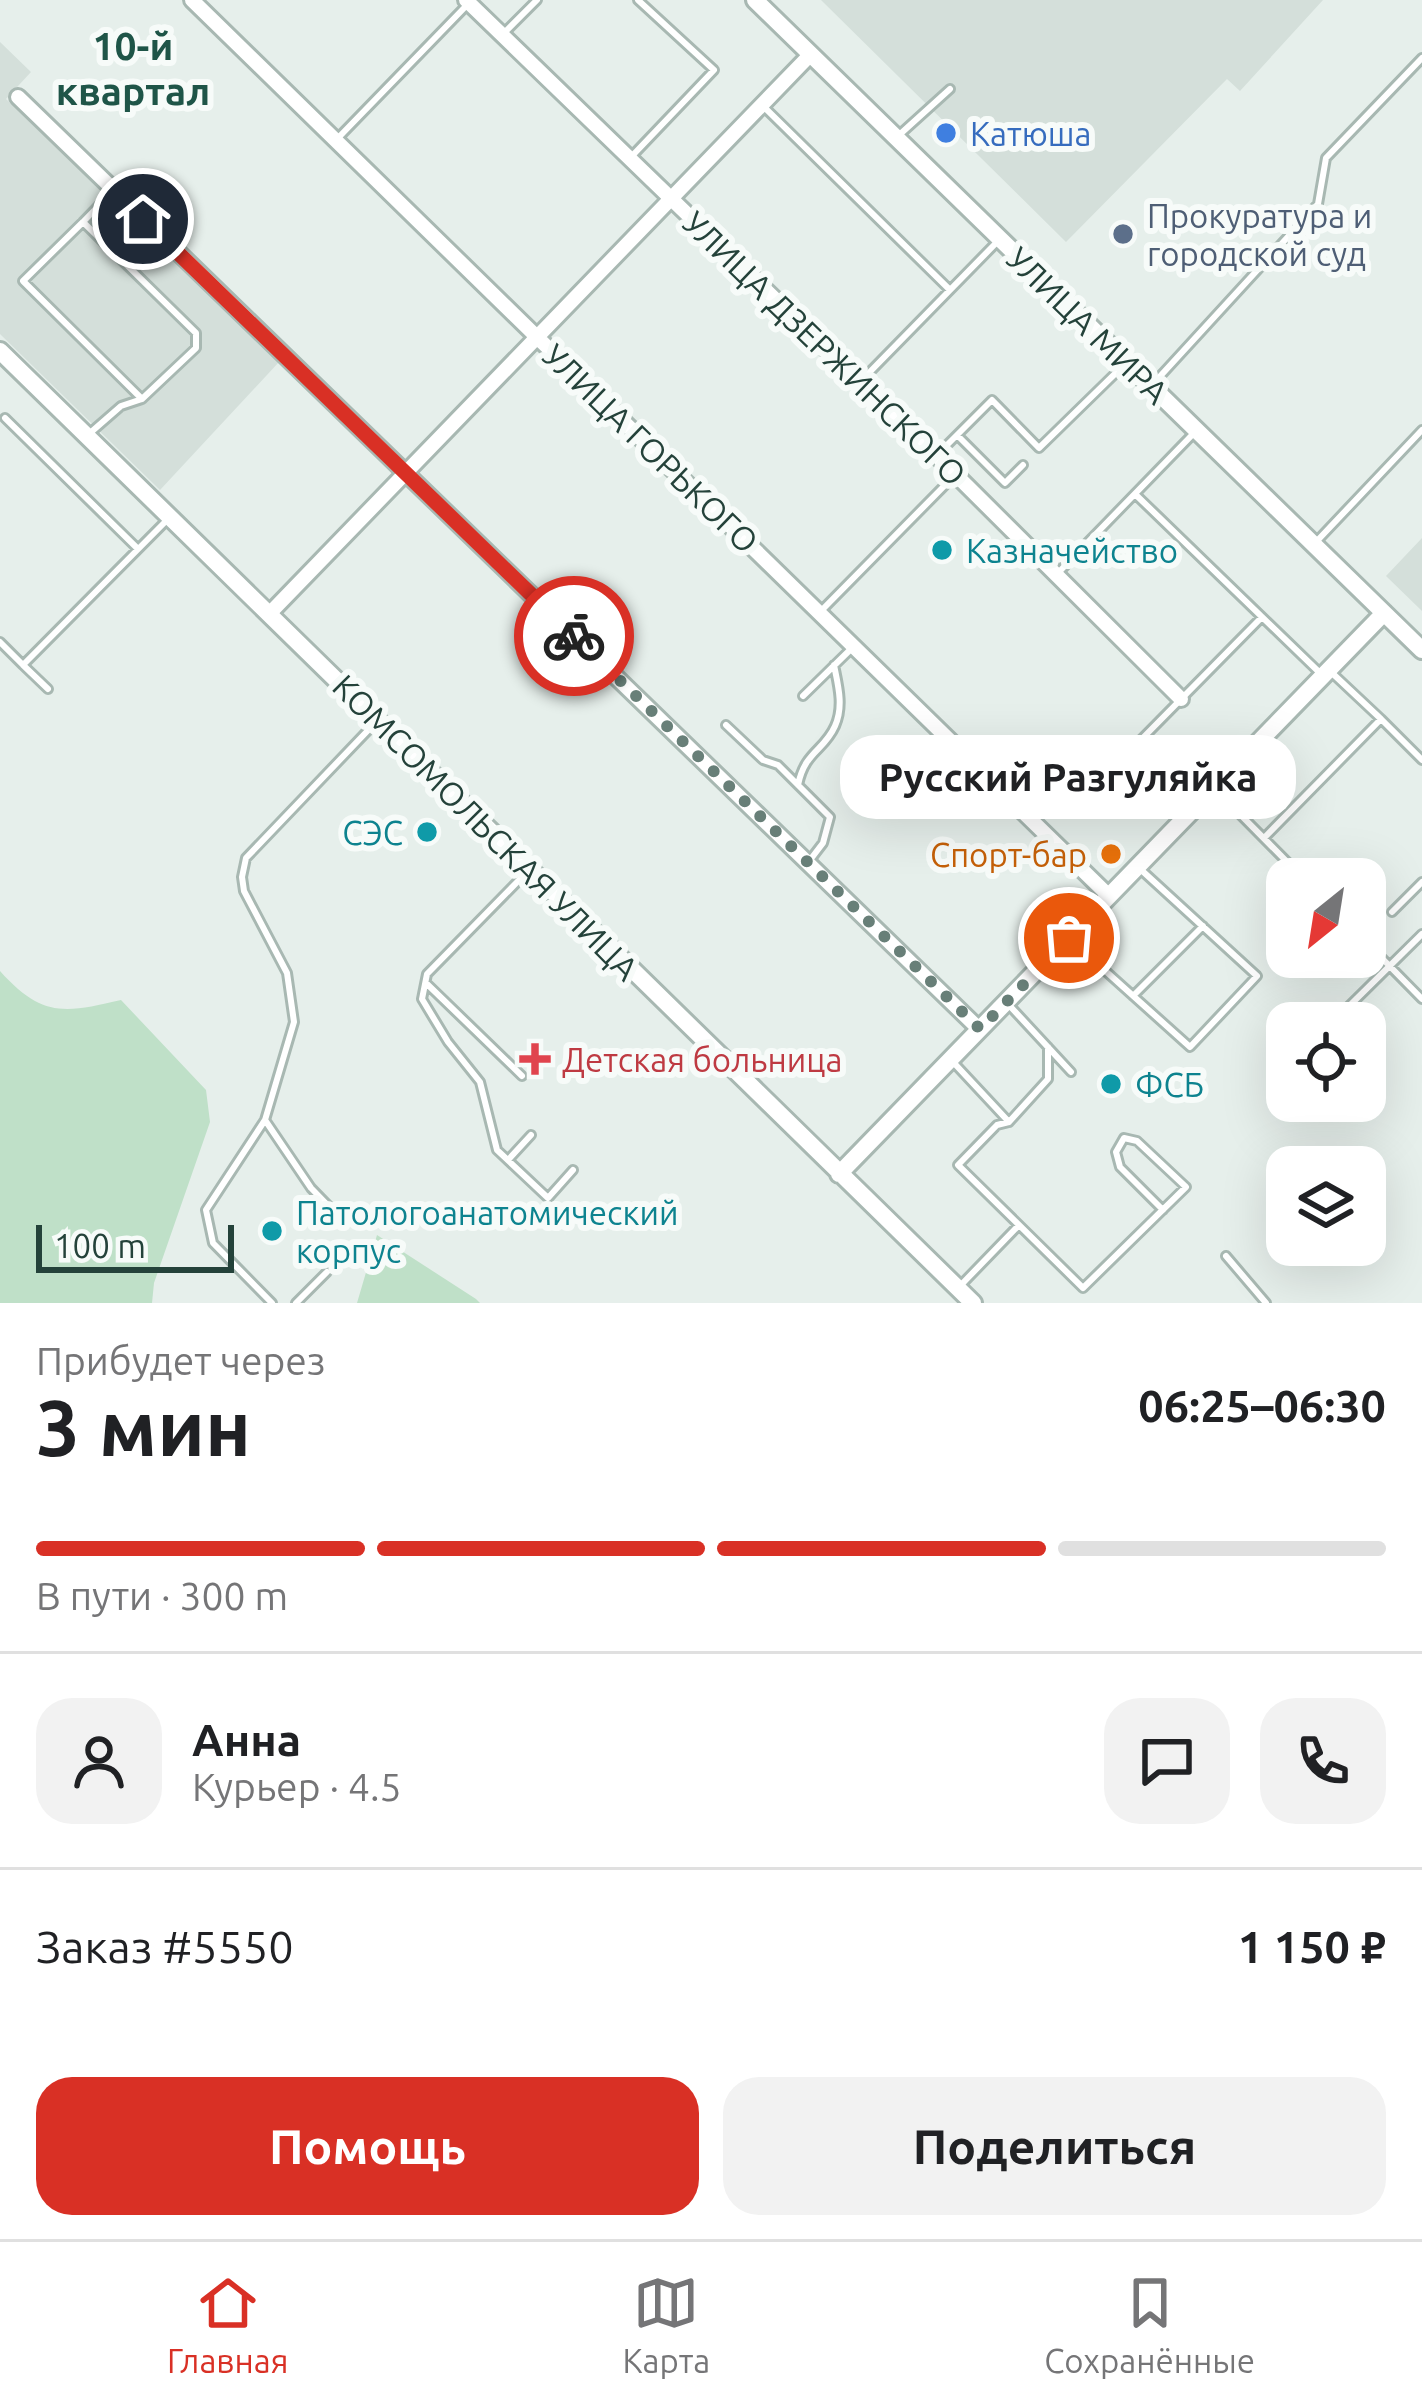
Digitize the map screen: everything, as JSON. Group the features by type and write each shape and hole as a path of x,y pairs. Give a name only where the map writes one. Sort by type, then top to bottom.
{"street":[{"name":"УЛИЦА ГОРЬКОГО","path":"192,0 1109,896"},
{"name":"УЛИЦА МИРА","path":"755,0 1422,650"},
{"name":"УЛИЦА ДЗЕРЖИНСКОГО","path":"468,1 956,474 1180,699"},
{"path":"270,613 810,55"},
{"path":"18,97 980,1029"},
{"name":"КОМСОМОЛЬСКАЯ УЛИЦА","path":"0,351 973,1303"},
{"path":"839,1174 1384,613"}],"lane":[{"path":"502,35 537,0"},
{"path":"629,159 714,70 638,0"},
{"path":"336,140 468,1"},
{"path":"1151,386 1318,204 1326,158 1422,58"},
{"path":"896,138 950,88"},
{"path":"762,105 950,290"},
{"path":"114,190 23,281 142,400"},
{"path":"83,222 196,333 196,348 142,400 122,406 87,435"},
{"path":"860,382 1000,239"},
{"path":"936,455 992,400 1040,448 1126,362"},
{"path":"5,418 138,549"},
{"path":"1056,575 1196,430"},
{"path":"1313,544 1422,430"},
{"path":"957,435 1005,483 1023,465"},
{"path":"819,613 956,474"},
{"path":"1135,494 1262,617 1422,760"},
{"path":"23,665 171,517"},
{"path":"1187,815 1126,755 1262,617"},
{"path":"0,643 48,689"},
{"path":"803,696 854,646"},
{"path":"798,785 803,764 835,728 841,700 834,665"},
{"path":"1264,838 1381,719"},
{"path":"272,1303 213,1243 206,1210 265,1120 294,1022 287,973 244,891 242,877 246,858 377,720"},
{"path":"726,725 764,760 778,765 830,817 823,843 808,863"},
{"path":"1214,788 1284,858"},
{"path":"1069,938 1190,1047 1257,976 1138,866"},
{"path":"529,871 428,974 422,999 480,1082 497,1150 548,1198 573,1170"},
{"path":"1392,912 1422,882"},
{"path":"1133,996 1203,926"},
{"path":"1353,1002 1422,934"},
{"path":"1386,962 1422,999"},
{"path":"426,983 522,1076"},
{"path":"1006,1002 1071,1072"},
{"path":"1048,1047 1048,1078 1009,1121 997,1125 958,1165 1083,1288 1163,1210 1186,1187 1137,1141 1124,1138 1116,1152 1120,1167 1163,1210"},
{"path":"950,1059 1009,1121"},
{"path":"265,1120 311,1188 342,1220"},
{"path":"508,1160 531,1135"},
{"path":"957,1288 1019,1225"},
{"path":"1226,1256 1266,1303"},
{"path":"296,1303 326,1271"}],"shaded area":[{"path":"821,0 1323,0 1240,91 1227,79 1066,242"},
{"path":"0,42 31,72 6,99 279,362 160,490 0,334"},
{"path":"1422,538 1422,611 1386,576"}],"green space":[{"path":"0,971 29,997 55,1008 121,1000 206,1090 210,1122 154,1283 152,1303 0,1303"},
{"path":"377,1235 476,1299 480,1303 357,1303"}],"way so far":[{"path":"574,636 980,1029 1069,938"}],"place":[{"name":"Катюша","path":"946,133"},
{"name":"Прокуратура и городской суд","path":"1123,234"},
{"name":"Казначейство","path":"942,550"},
{"name":"СЭС","path":"427,832"},
{"name":"Спорт-бар","path":"1111,854"},
{"name":"Русский Разгуляйка","path":"1069,938"},
{"name":"Детская больница","path":"535,1059"},
{"name":"ФСБ","path":"1111,1084"},
{"name":"Патологоанатомический корпус","path":"272,1231"}],"district":[{"name":"10-й квартал","path":"133,68"}],"route":[{"path":"143,219 574,636"}]}
